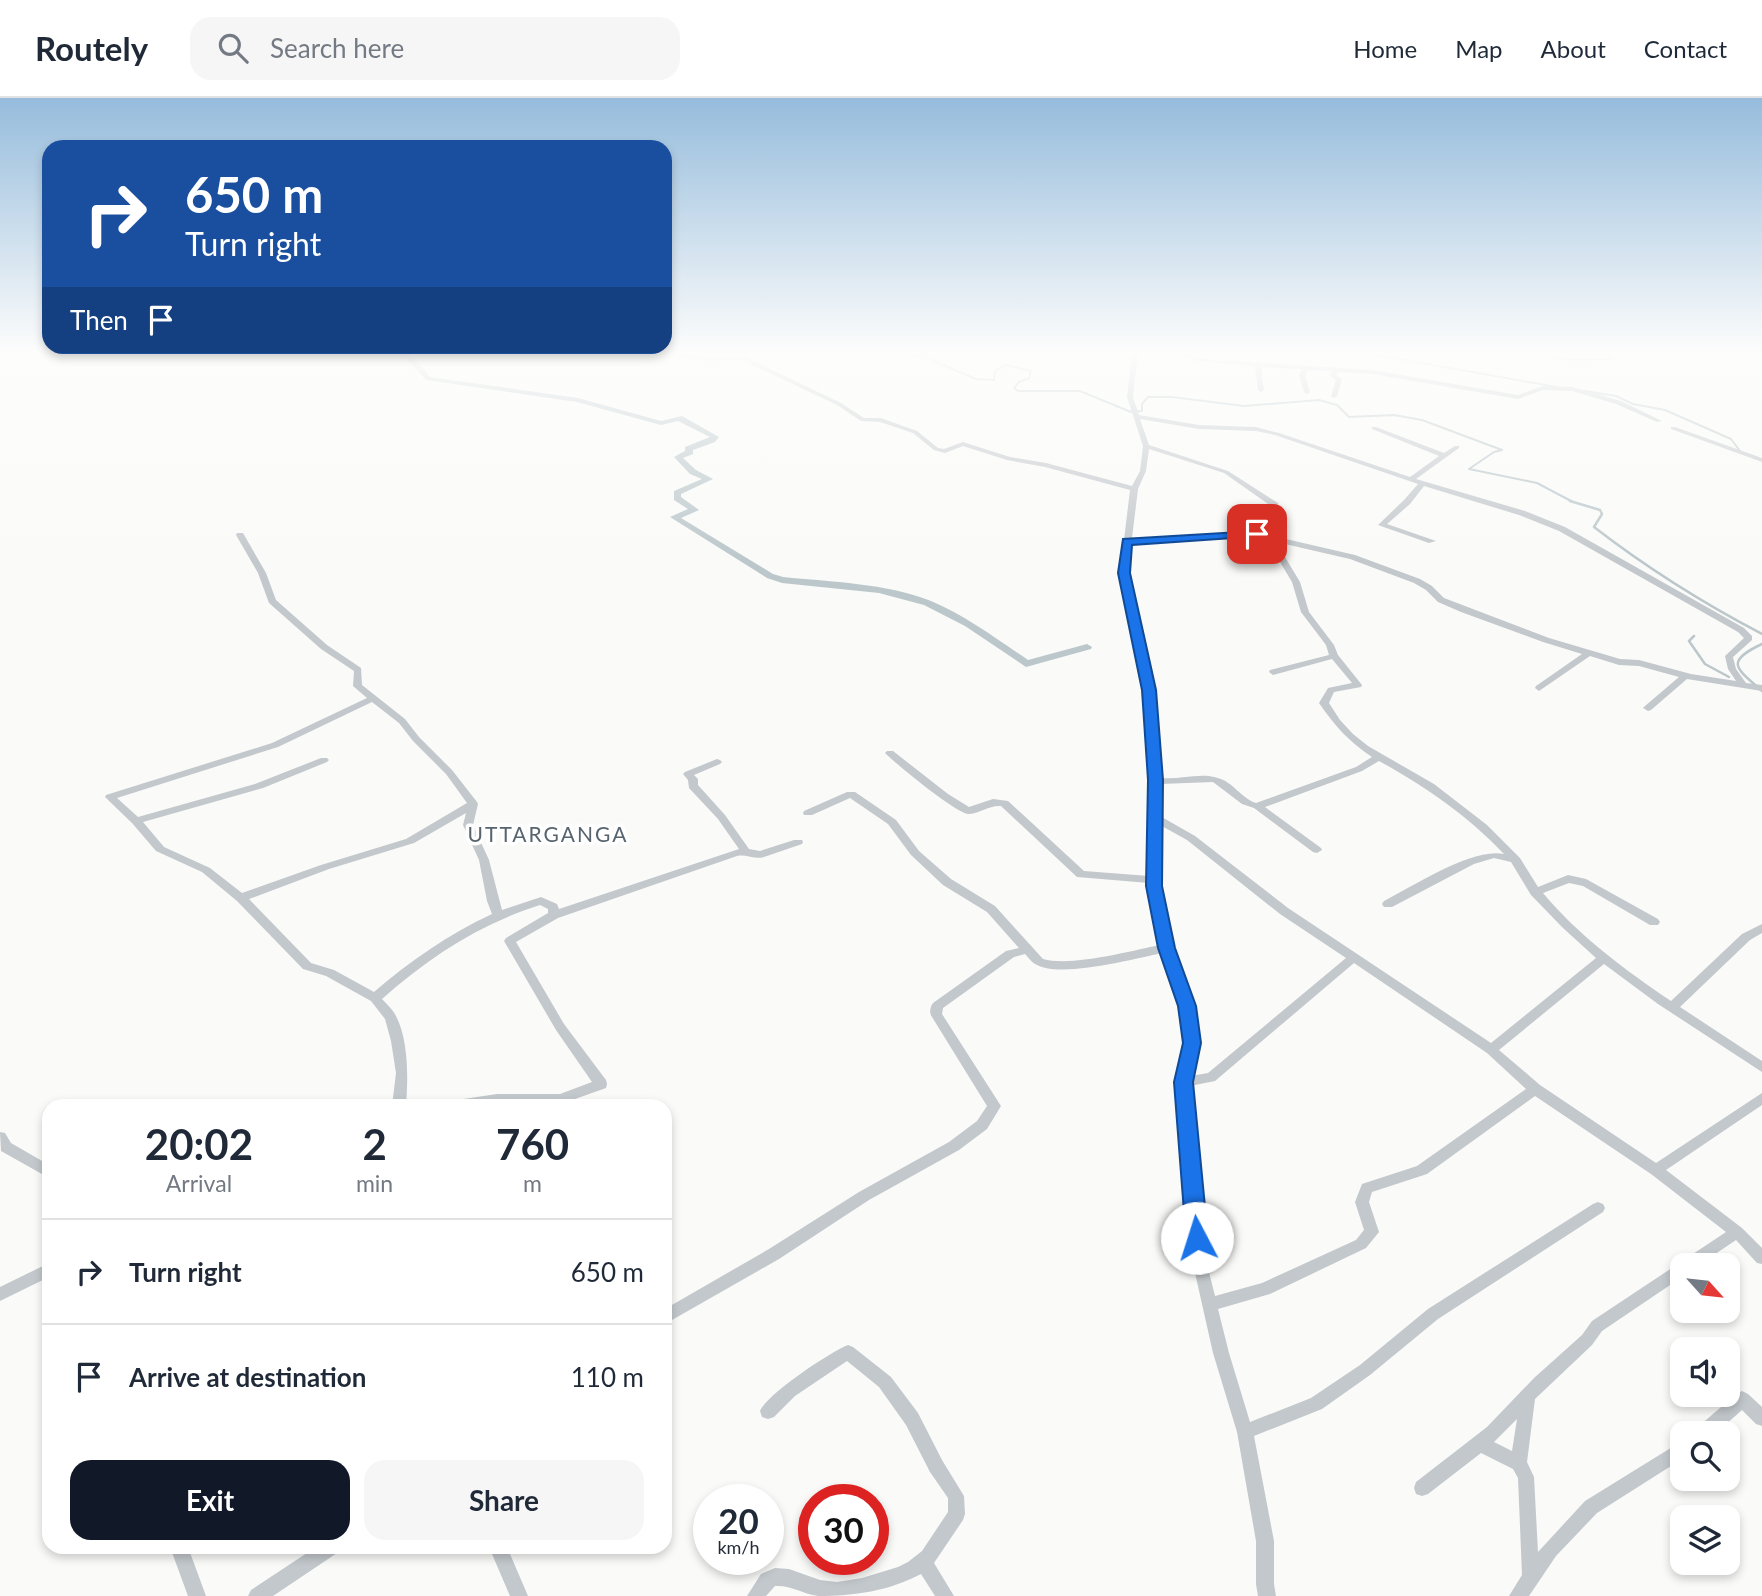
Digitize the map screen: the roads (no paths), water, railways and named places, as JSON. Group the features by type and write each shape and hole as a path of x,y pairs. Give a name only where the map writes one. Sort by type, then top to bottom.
{"street":[{"path":"884,421 915,432 936,449 945,451 963,444 1009,459 1046,465 1134,489"},
{"path":"1137,421 1146,446 1143,471 1134,489 1124,573 1149,690 1156,780 1154,880 1167,948 1187,1006 1192,1043 1184,1082 1200,1264 1245,1432 1265,1541 1267,1596"},
{"path":"1172,421 1199,426 1266,431 1522,513 1562,529 1741,630 1749,638 1730,656 1732,669 1752,686"},
{"path":"1374,428 1446,456"},
{"path":"1673,428 1762,460"},
{"path":"1146,446 1166,450 1226,472 1275,505 1275,510 1258,517 1283,541 1352,557 1417,581 1441,600 1464,610 1589,653 1685,676 1752,686"},
{"path":"1411,479 1457,447"},
{"path":"1422,483 1407,502 1382,525 1432,541"},
{"path":"1127,541 1272,533"},
{"path":"240,535 262,573 272,601 324,647 358,670 357,686 390,709 402,721 449,772 473,804"},
{"path":"1283,541 1277,547 1278,552 1296,582 1305,612 1330,645 1334,656 1358,685 1331,690 1324,703 1344,732 1377,758 1406,769 1446,797 1516,860 1535,892 1604,958 1761,1065"},
{"path":"1539,688 1589,653"},
{"path":"1273,672 1334,656"},
{"path":"1648,708 1685,676"},
{"path":"372,699 275,745 110,797 136,821 160,849 206,870 241,898 307,966 330,973 375,998 391,1018 397,1041 402,1073 400,1099"},
{"path":"890,753 944,796 968,811 993,802 1004,803 1081,874 1154,880"},
{"path":"1257,806 1359,769 1377,758"},
{"path":"136,821 259,786 324,760"},
{"path":"717,761 688,774 693,779 693,786 739,838 745,851"},
{"path":"1156,780 1171,784 1211,778 1219,780 1248,804 1257,806 1317,850"},
{"path":"808,813 852,794 892,822 915,853 947,882 991,909 1040,962 1053,966 1104,961 1167,948"},
{"path":"241,898 325,867 410,841 473,804"},
{"path":"473,804 468,825 484,857 491,900 498,914"},
{"path":"1154,817 1191,838 1284,911 1491,1050 1535,1089 1656,1170 1737,1232 1762,1258"},
{"path":"497,1099 561,1099 601,1084 560,1027 510,941 554,915 745,851 760,855 799,842"},
{"path":"1388,904 1470,861 1494,856 1516,860"},
{"path":"1535,892 1569,879 1586,883 1654,922"},
{"path":"375,998 424,958 498,914 541,901 553,907 554,915"},
{"path":"1673,1007 1746,937 1762,928"},
{"path":"672,1313 765,1260 863,1196 954,1146 982,1125 994,1106 936,1014 937,1006 1010,954 1029,949"},
{"path":"1184,1082 1211,1077 1353,958"},
{"path":"1491,1050 1604,958"},
{"path":"1209,1305 1265,1289 1361,1244 1372,1232 1362,1202 1367,1188 1422,1170 1535,1089"},
{"path":"1656,1170 1762,1098"},
{"path":"0,1137 6,1147 42,1168"},
{"path":"1245,1432 1316,1404 1365,1370 1433,1314 1598,1208"},
{"path":"1705,1253 1737,1232"},
{"path":"0,1294 42,1273"},
{"path":"1422,1489 1480,1444 1587,1340 1597,1326 1670,1277"},
{"path":"756,1596 769,1579 777,1577 803,1581 827,1590 882,1582 923,1562 957,1514 958,1506 956,1496 936,1466 912,1419 885,1382 848,1352 789,1391 768,1411"},
{"path":"1528,1396 1519,1463 1526,1477 1531,1578"},
{"path":"1717,1421 1742,1399 1762,1418"},
{"path":"1480,1444 1519,1463"},
{"path":"1518,1596 1550,1550 1591,1507 1670,1457"},
{"path":"182,1554 197,1596"},
{"path":"257,1596 320,1554"},
{"path":"501,1554 519,1596"},
{"path":"923,1562 944,1596"}],"waterway":[{"path":"653,421 669,421"},
{"path":"685,421 715,437 688,449 690,452 678,457 693,472 709,479 677,493 677,498 695,510 674,517 770,576 782,580 880,590 927,603 968,624 1026,664 1087,647"},
{"path":"1424,421 1502,450 1494,452 1469,469 1537,483 1573,502"},
{"path":"1690,421 1731,439 1740,451"},
{"path":"1573,502 1600,510 1602,514 1594,527 1634,557 1718,610 1762,634"},
{"path":"1694,636 1689,641 1705,664 1729,677"},
{"path":"1762,644 1738,661 1741,671 1762,691"}],"district":[{"name":"UTTARGANGA","path":"548,833"}]}
